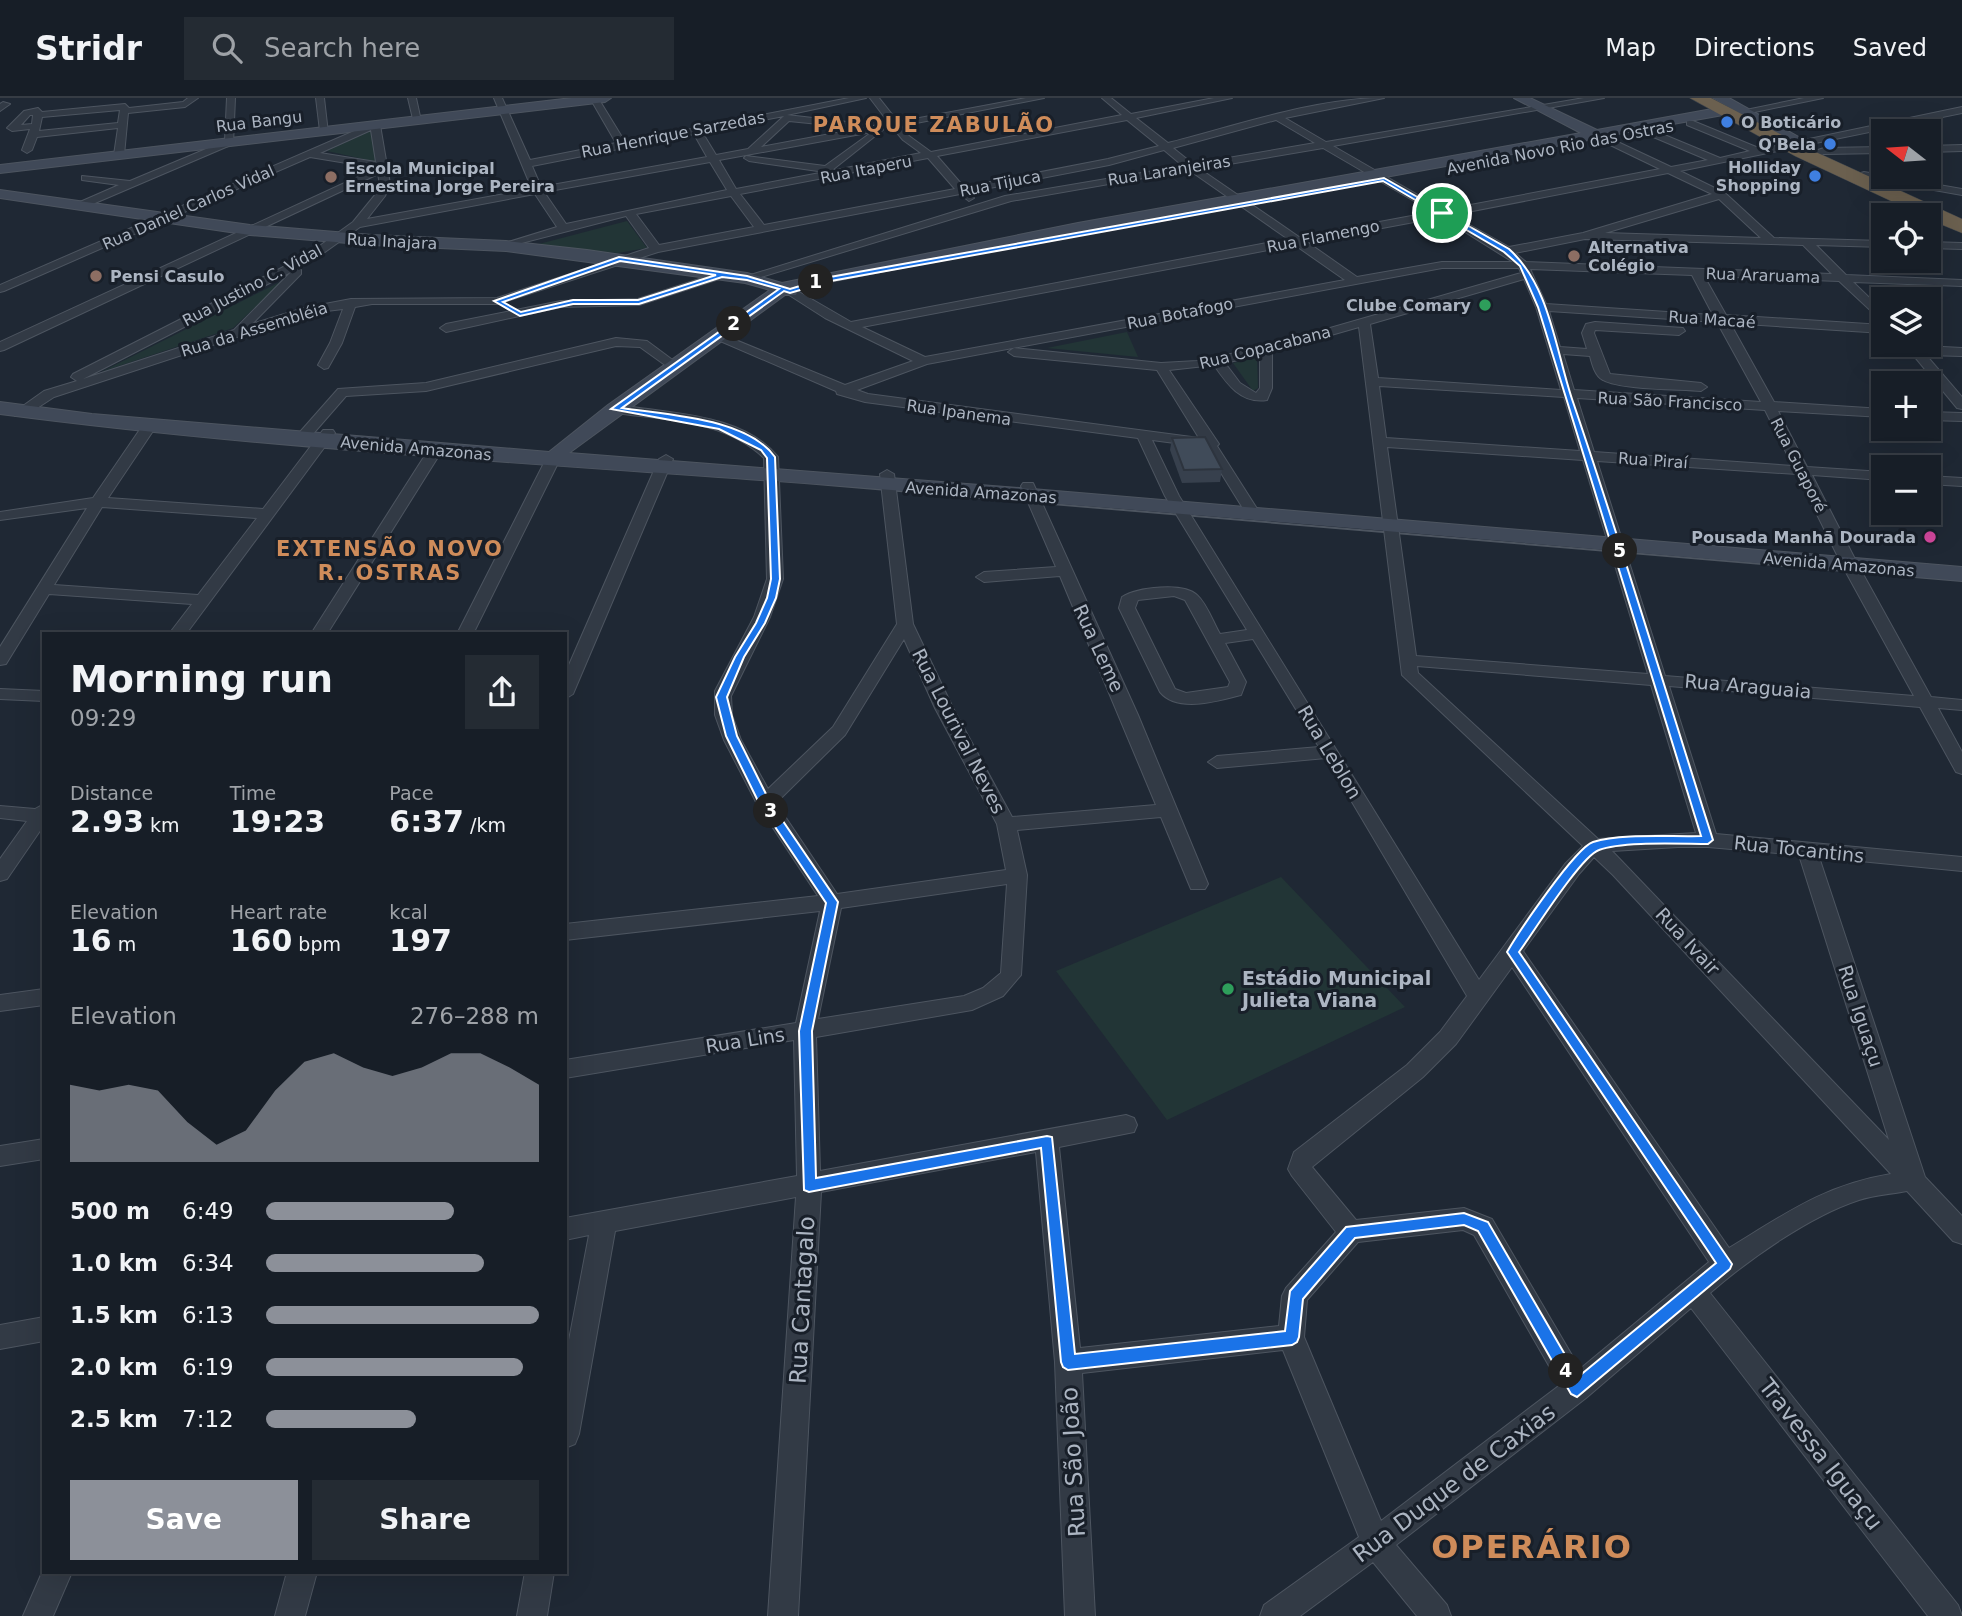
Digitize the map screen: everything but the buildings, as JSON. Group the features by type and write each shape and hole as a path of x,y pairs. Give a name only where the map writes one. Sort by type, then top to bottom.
{"highway":[{"path":"1698,98 1730,109 1802,149 1962,221"},
{"path":"1707,98 1802,149 1962,227"}],"street":[{"path":"39,116 125,105 176,106 191,102 194,98"},
{"path":"84,204 230,142 231,98"},
{"path":"320,98 325,131"},
{"path":"412,98 418,119"},
{"path":"598,98 622,145"},
{"name":"Rua Bangu","path":"0,169 376,125 501,104 598,98"},
{"name":"Rua Henrique Sarzedas","path":"526,164 862,98"},
{"path":"874,98 916,147 931,156 976,206"},
{"path":"357,224 1040,98"},
{"path":"1106,98 1191,167 1352,279"},
{"name":"Rua Itaperu","path":"506,246 563,228 629,212 1228,98"},
{"path":"1313,98 1332,106"},
{"name":"Rua Tijuca","path":"619,259 656,249 1109,162 1277,117 1380,98"},
{"path":"1520,98 1721,195 1770,240"},
{"name":"Rua Laranjeiras","path":"747,278 976,206 1030,193 1600,98"},
{"path":"1730,109 1819,98"},
{"path":"501,104 537,189 563,228"},
{"path":"119,155 125,105"},
{"name":"Avenida Novo Rio das Ostras","path":"1600,137 1690,123 1730,109"},
{"name":"Avenida Novo Rio das Ostras","path":"557,454 615,409 782,293 830,279 1600,137 1730,109"},
{"path":"27,150 34,131 39,116 38,110 31,111 12,128 34,131 123,125"},
{"path":"1802,149 1962,110"},
{"path":"749,152 785,115 879,127"},
{"path":"1277,117 1507,251 1526,270 1542,307 1708,840"},
{"path":"1690,123 1760,152"},
{"name":"Rua Daniel Carlos Vidal","path":"0,289 376,125"},
{"name":"Rua Justino C. Vidal","path":"49,394 106,361 311,257 357,224 380,195 385,184 376,125"},
{"path":"732,156 830,172 879,127"},
{"path":"696,130 734,193 761,229"},
{"path":"1647,131 1718,161"},
{"path":"1941,149 1962,148"},
{"path":"1802,149 1871,149"},
{"name":"Rua Flamengo","path":"850,326 1760,152 1802,149"},
{"path":"310,154 384,167"},
{"path":"0,347 384,167"},
{"path":"1864,175 1962,192"},
{"path":"85,178 133,184"},
{"name":"Rua Inajara","path":"0,194 250,230 338,238 506,246 619,259 747,278 782,293"},
{"path":"1507,251 1585,236 1721,195"},
{"path":"629,212 656,249"},
{"path":"1585,236 1871,244"},
{"path":"1805,241 1871,306"},
{"path":"1941,245 1962,246"},
{"path":"236,333 311,257"},
{"name":"Rua da Assembléia","path":"13,408 308,310 351,302 498,301 619,259"},
{"name":"Rua Botafogo","path":"842,391 924,361 1352,279 1442,265 1526,270"},
{"name":"Rua Araruama","path":"1526,270 1696,272 1962,283"},
{"name":"Rua Copacabana","path":"989,350 1161,367 1217,361 1364,322 1526,270"},
{"name":"Rua Guaporé","path":"1696,272 1770,407 1850,565 1962,768"},
{"path":"446,328 573,302 639,302 721,275"},
{"path":"782,293 924,361"},
{"path":"498,301 520,314"},
{"path":"324,365 336,343 351,302"},
{"name":"Rua Macaé","path":"1542,307 1871,328"},
{"path":"1364,322 1409,660"},
{"path":"1679,331 1590,327 1588,333 1601,371 1612,379 1701,387"},
{"name":"Rua Ipanema","path":"717,337 842,391 865,398 922,408 1212,444"},
{"path":"179,632 266,514 319,435 335,398 343,392 426,387 626,341 643,344 677,367"},
{"path":"1217,361 1243,393 1262,397 1266,388 1266,350"},
{"path":"1554,350 1594,353"},
{"path":"1941,350 1962,352"},
{"path":"1922,357 1962,405"},
{"path":"1161,367 1251,509"},
{"name":"Rua São Francisco","path":"1373,382 1871,412"},
{"name":"Avenida Amazonas","path":"13,408 664,464 1030,490 1615,538 1850,565 1962,574"},
{"name":"Avenida Amazonas","path":"13,408 150,425 319,435 436,449 557,454"},
{"path":"615,409 721,427 764,448 771,457 775,579 772,598 722,697 732,736 765,803 832,902"},
{"path":"1941,416 1962,417"},
{"path":"0,660 98,502 150,425"},
{"name":"Rua Leblon","path":"1144,437 1176,502 1331,752 1478,998"},
{"name":"Rua Piraí","path":"1380,442 1871,475"},
{"path":"320,632 436,449"},
{"path":"466,632 557,454"},
{"path":"567,689 664,464"},
{"name":"Rua Lourival Neves","path":"886,480 905,624 944,708 1006,824 1017,875 1011,975 1003,987"},
{"path":"1941,481 1962,482"},
{"name":"Rua Leme","path":"1030,490 1169,810 1198,884"},
{"path":"0,516 98,502 266,514"},
{"name":"Avenida Amazonas","path":"1615,538 1840,546 1962,555"},
{"path":"984,577 1064,571"},
{"path":"44,589 203,600"},
{"path":"1176,591 1185,593 1191,597 1213,640 1238,682 1235,691 1184,699 1175,697 1168,692 1127,608 1128,600 1176,591"},
{"path":"765,803 797,775 839,731 905,624"},
{"path":"1213,640 1258,634"},
{"name":"Rua Araguaia","path":"1409,660 1962,705"},
{"name":"Rua Ivair","path":"1409,660 1410,675 1620,870 1962,1233"},
{"path":"0,694 42,696"},
{"path":"1217,762 1331,752"},
{"path":"1006,824 1169,810"},
{"path":"0,812 42,813"},
{"path":"0,874 42,813"},
{"name":"Rua Tocantins","path":"1594,846 1641,841 1708,840 1962,864"},
{"path":"1351,1232 1300,1169 1302,1159 1415,1071 1448,1038 1572,869 1594,846"},
{"name":"Rua Iguaçu","path":"1807,851 1914,1180"},
{"path":"567,932 832,902 1017,875"},
{"name":"Rua Cantagalo","path":"783,1616 809,1185 805,1031 832,902"},
{"path":"1513,952 1725,1264"},
{"name":"Rua Lins","path":"567,1069 964,1004 990,997 1003,987"},
{"path":"0,1003 42,997"},
{"path":"567,1229 1126,1125"},
{"name":"Rua São João","path":"1047,1141 1068,1362 1080,1616"},
{"path":"0,1156 42,1149"},
{"name":"Rua Duque de Caxias","path":"1275,1616 1376,1543 1577,1389 1725,1264 1821,1204 1861,1189 1914,1180"},
{"path":"1436,1616 1376,1543 1292,1337 1296,1296 1351,1232 1464,1219 1483,1227 1577,1389"},
{"path":"567,1423 604,1222"},
{"name":"Travessa Iguaçu","path":"1694,1292 1947,1616"},
{"path":"0,1337 42,1329"},
{"path":"1068,1362 1292,1337"},
{"path":"38,1616 56,1574"},
{"path":"290,1616 301,1574"},
{"path":"532,1616 540,1574"}],"shaded area":[{"path":"371,131 377,162 327,151"},
{"path":"627,221 647,248 618,253 535,245"},
{"path":"284,280 233,328 101,372"},
{"path":"1127,332 1138,357 1047,348"},
{"path":"1257,358 1258,388 1253,391 1233,363"},
{"name":"Estádio Municipal Julieta Viana","path":"1281,877 1405,1007 1167,1120 1056,971"}],"place":[{"name":"O Boticário","path":"1727,122"},
{"name":"Q'Bela","path":"1830,144"},
{"name":"Holliday Shopping","path":"1815,176"},
{"name":"Escola Municipal Ernestina Jorge Pereira","path":"331,177"},
{"name":"Alternativa Colégio","path":"1574,256"},
{"name":"Pensi Casulo","path":"96,276"},
{"name":"Clube Comary","path":"1485,305"},
{"name":"Pousada Manhã Dourada","path":"1930,537"},
{"name":"Estádio Municipal Julieta Viana","path":"1228,989"}],"district":[{"name":"PARQUE ZABULÃO","path":"934,125"},
{"name":"EXTENSÃO NOVO R. OSTRAS","path":"390,561"},
{"name":"OPERÁRIO","path":"1532,1547"}],"route":[{"path":"1442,213 1384,180 830,279 790,291 784,288 766,282 747,278 619,259 498,301 520,314 573,302 639,302 721,275 747,278 784,288 615,409 721,427 764,448 771,457 775,579 772,598 722,697 724,716 732,736 765,803 832,902 805,1031 809,1185 1047,1141 1068,1362 1292,1337 1296,1296 1351,1232 1464,1219 1483,1227 1577,1389 1725,1264 1513,952 1572,869 1594,846 1641,841 1708,840 1542,307 1523,265 1507,251 1442,213"}]}
